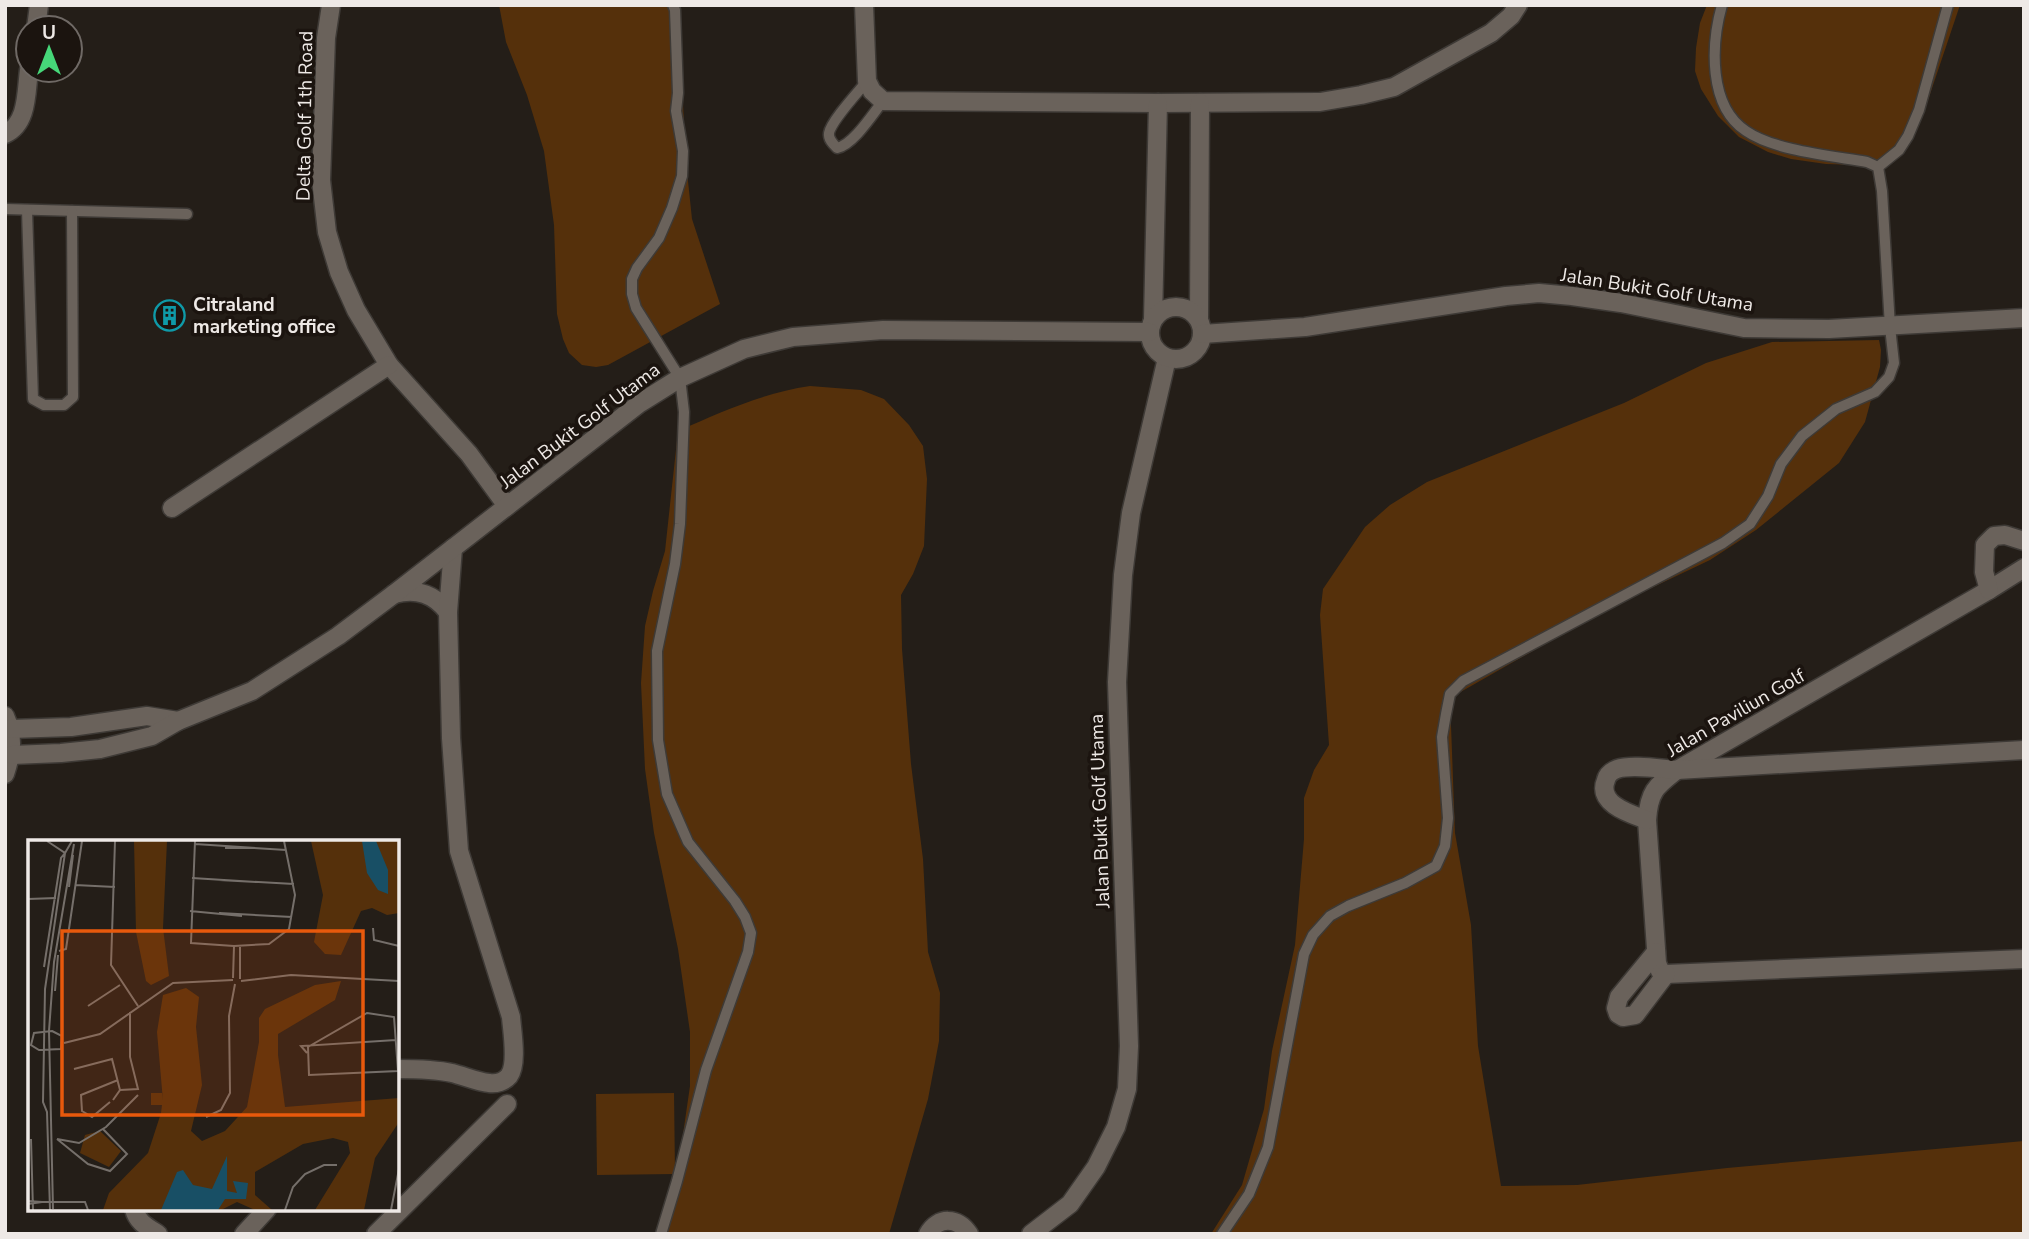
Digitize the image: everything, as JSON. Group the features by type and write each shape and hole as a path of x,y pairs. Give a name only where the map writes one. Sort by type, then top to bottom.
{"street":[{"name":"Delta Golf 1th Road","path":"331,5 326,38 321,180 327,232 339,272 356,310 389,365 468,454 507,506"},
{"path":"864,5 867,81 872,91 883,101 1158,103 1320,102 1394,87 1491,33 1511,16 1518,5"},
{"path":"5,134 13,131 22,120 27,84"},
{"path":"1158,103 1150,339 1156,351 1167,358 1184,358 1201,342 1200,103"},
{"name":"Jalan Bukit Golf Utama","path":"1201,327 1305,327 1539,293 1622,303 1744,328 1890,327 2024,318"},
{"path":"1151,325 1160,311 1177,306 1192,312 1201,327"},
{"name":"Jalan Bukit Golf Utama","path":"18,755 100,749 152,736 178,721 252,691 338,636 640,403 680,377 744,349 793,337 883,330 1151,325"},
{"name":"Jalan Bukit Golf Utama","path":"1031,1234 1070,1203 1096,1167 1116,1127 1127,1089 1129,1046 1117,681 1123,575 1131,513 1167,358"},
{"path":"172,508 389,365"},
{"path":"1989,590 1984,572 1985,545 1994,536 2024,541"},
{"path":"399,1069 449,1072 490,1083 501,1082 509,1076 513,1066 514,1041 510,1017 459,851 451,738 448,612 453,548"},
{"name":"Jalan Paviliun Golf","path":"1666,974 1660,971 1656,952 1647,820 1649,801 1659,784 1677,770 2024,568"},
{"path":"394,594 404,591 425,593 434,597 448,612"},
{"name":"Jalan Bukit Golf Utama","path":"13,725 43,728 147,716 178,721"},
{"path":"5,774 18,755 13,725"},
{"path":"1647,820 1621,810 1611,802 1605,793 1605,782 1609,774 1617,769 1630,768 1677,770 2024,750"},
{"path":"1656,952 1619,997 1616,1008 1618,1014 1623,1017 1635,1015 1666,974 2024,959"},
{"path":"399,1207 507,1104"},
{"path":"134,1211 144,1225 158,1234"},
{"path":"244,1234 265,1211"},
{"path":"376,1234 395,1211"},
{"path":"928,1234 937,1223 951,1220 958,1222 969,1234"}],"lane":[{"path":"661,1234 706,1070 748,952 751,933 735,901 688,842 667,794 658,740 657,651 676,564 684,412 680,377 636,308 632,279 659,238 682,176 683,151 676,111 676,10 673,5"},
{"path":"1722,5 1716,27 1714,73 1726,111 1745,131 1775,145 1867,162 1878,167"},
{"path":"1878,167 1899,150 1908,136 1919,110 1948,5"},
{"path":"867,81 829,132 829,137 837,148 849,142 883,101"},
{"path":"1222,1234 1249,1194 1268,1147 1304,954 1313,935 1330,916 1405,883 1436,866 1445,846 1448,818 1443,737 1450,694 1463,681 1723,543 1750,524 1768,496 1781,464 1802,436 1836,409 1875,393 1889,377 1894,363 1878,167"},
{"path":"5,209 187,214"},
{"path":"27,210 33,399 44,405 64,405 73,397 72,211"}],"shaded area":[{"path":"499,5 678,5 686,162 692,219 720,304 608,365 582,365 569,353 563,339 557,314 554,225 544,151 527,95 506,42"},
{"path":"1707,5 1960,5 1923,115 1903,140 1881,159 1856,165 1791,159 1768,152 1739,137 1718,116 1701,89 1695,71 1700,23"},
{"path":"1879,340 1880,367 1865,422 1839,463 1756,530 1710,560 1603,611 1450,698 1455,833 1471,925 1478,1046 1501,1186 1577,1185 1727,1168 2024,1141 2024,1234 1211,1234 1242,1185 1264,1109 1272,1051 1295,945 1304,839 1304,798 1314,770 1329,745 1320,615 1323,589 1365,527 1390,505 1427,482 1624,403 1706,363 1772,342"},
{"path":"810,386 861,390 884,399 909,425 923,446 927,479 924,546 901,595 902,649 911,764 923,859 928,952 940,993 939,1041 928,1099 889,1234 659,1234 675,1177 683,1134 690,1086 690,1032 678,949 654,833 645,769 641,683 645,626 665,551 678,431 759,398"},
{"path":"674,1093 675,1174 597,1175 596,1094"}],"place":[{"name":"Citraland marketing office","path":"170,316"}]}
